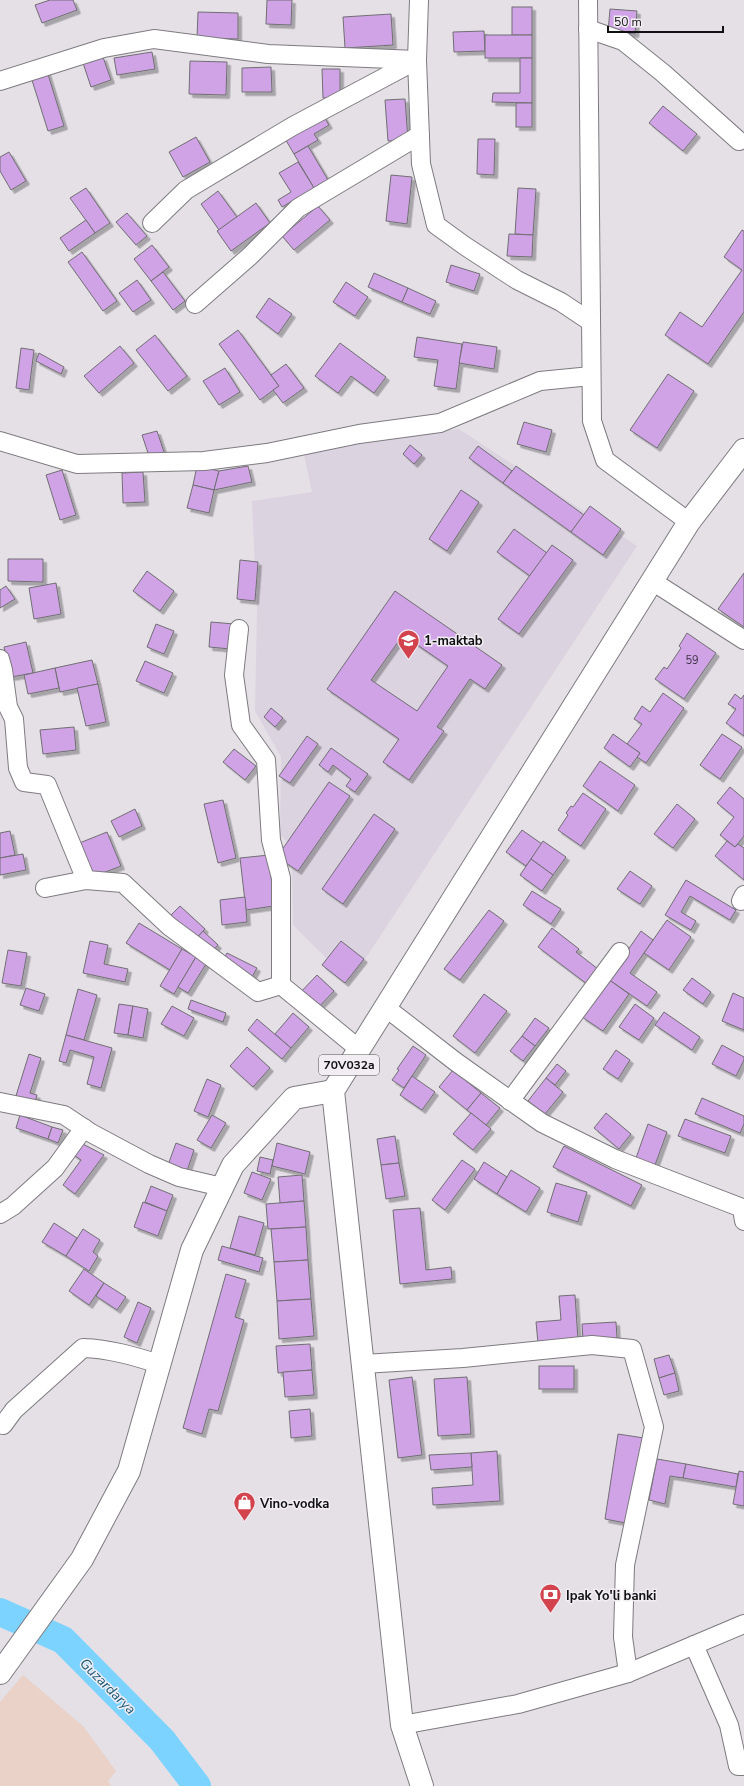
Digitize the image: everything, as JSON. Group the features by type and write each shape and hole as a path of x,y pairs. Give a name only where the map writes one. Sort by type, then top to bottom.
{"main road":[{"name":"70V032a","path":"422,1786 402,1725 333,1091 689,522 744,450"},
{"path":"0,1673 82,1559 129,1471 192,1250 233,1165 294,1098 333,1091"}],"street":[{"path":"419,0 417,60 421,164 436,225 517,280 561,302 591,322"},
{"path":"588,0 592,421 605,460 689,522"},
{"path":"588,29 623,41 663,73 739,141"},
{"path":"0,81 104,48 154,39 268,54 417,60"},
{"path":"152,223 186,190 300,123 417,60"},
{"path":"196,304 250,256 298,208 420,135"},
{"path":"0,441 77,464 204,461 267,453 359,434 440,423 540,381 591,376"},
{"path":"652,581 744,640"},
{"path":"239,629 234,675 241,725 266,760 271,840 281,878 281,985"},
{"path":"0,659 8,707 7,719 18,768 24,782 47,785 86,880"},
{"path":"45,888 86,880 123,883 169,926 258,992 281,985"},
{"path":"510,1101 620,952"},
{"path":"281,985 359,1049"},
{"path":"385,1008 456,1062 542,1123 614,1159 742,1208 744,1221"},
{"path":"0,1102 64,1115 84,1128 149,1164 179,1177 222,1187"},
{"path":"0,1214 13,1206 55,1168 84,1128"},
{"path":"363,1364 463,1358 592,1345 632,1349 654,1427 625,1565 623,1637 628,1673"},
{"path":"3,1425 14,1410 83,1348 98,1348 126,1353 159,1364"},
{"path":"402,1725 518,1704 628,1673 744,1624"},
{"path":"694,1645 729,1725 738,1766 744,1766"}],"shaded area":[{"name":"1-maktab","path":"459,429 637,546 350,982 293,925 292,865 279,853 287,842 280,835 281,757 255,711 257,609 252,501 312,492 303,450"},
{"path":"23,1675 83,1726 116,1771 108,1781 111,1786 0,1786 0,1702"}],"building":[{"path":"50,0 73,0 77,10 42,23 35,5"},
{"path":"267,0 292,0 291,25 266,24"},
{"path":"512,7 532,7 532,35 512,35"},
{"path":"610,9 637,11 635,34 608,32"},
{"path":"198,12 238,13 238,39 197,38"},
{"path":"391,14 393,45 345,48 343,17"},
{"path":"484,31 485,51 454,52 453,32"},
{"path":"485,35 532,35 532,58 485,58"},
{"path":"152,52 155,69 117,75 114,58"},
{"path":"103,57 111,80 91,87 83,63"},
{"path":"520,58 532,58 532,103 492,102 493,93 520,93"},
{"path":"190,61 227,62 226,95 189,94"},
{"path":"271,67 272,92 242,92 242,68"},
{"path":"322,69 340,69 340,97 323,98"},
{"path":"47,71 64,126 48,131 31,77"},
{"path":"405,99 408,140 388,141 385,100"},
{"path":"516,103 532,103 532,127 516,127"},
{"path":"663,106 697,134 683,151 649,123"},
{"path":"323,115 329,125 314,134 318,140 294,154 284,137"},
{"path":"196,137 210,162 183,177 169,152"},
{"path":"478,139 495,139 494,175 477,174"},
{"path":"308,146 328,180 314,188 294,154"},
{"path":"9,152 26,181 11,190 0,171 0,157"},
{"path":"298,162 314,188 282,207 278,200 291,192 279,173"},
{"path":"391,175 412,177 407,224 386,221"},
{"path":"86,188 110,223 95,233 70,198"},
{"path":"518,188 536,189 533,235 515,234"},
{"path":"218,191 237,217 219,230 201,204"},
{"path":"256,203 270,223 231,251 217,231"},
{"path":"318,206 330,220 294,250 282,236"},
{"path":"127,213 147,236 136,245 116,222"},
{"path":"86,220 95,233 69,251 60,238"},
{"path":"742,230 744,231 744,312 708,364 665,335 680,312 702,327 742,270 724,257"},
{"path":"509,234 533,235 532,257 507,256"},
{"path":"152,245 169,267 151,281 134,259"},
{"path":"82,252 117,301 103,311 68,262"},
{"path":"451,265 480,274 474,291 446,282"},
{"path":"163,272 185,301 173,310 151,281"},
{"path":"374,273 408,288 402,302 368,287"},
{"path":"137,280 151,300 133,312 119,293"},
{"path":"346,282 368,297 355,316 333,302"},
{"path":"408,288 436,301 430,314 402,302"},
{"path":"269,298 292,314 278,334 256,317"},
{"path":"238,330 279,386 260,400 219,344"},
{"path":"155,335 187,376 168,391 136,350"},
{"path":"417,337 462,344 456,389 434,386 438,360 414,357"},
{"path":"463,342 497,347 494,369 459,363"},
{"path":"340,343 386,377 374,393 351,376 338,393 315,376"},
{"path":"120,346 134,363 99,393 84,376"},
{"path":"21,348 34,350 29,390 16,388"},
{"path":"39,353 64,367 61,374 36,361"},
{"path":"286,364 304,388 283,403 273,390 279,386 271,375"},
{"path":"225,368 240,392 219,405 203,381"},
{"path":"668,374 694,391 657,448 630,430"},
{"path":"524,422 552,430 546,452 517,444"},
{"path":"157,431 165,455 150,459 142,435"},
{"path":"410,445 422,455 414,464 403,454"},
{"path":"478,446 512,471 503,483 469,458"},
{"path":"197,466 219,471 214,490 193,485"},
{"path":"248,466 252,482 214,490 219,471"},
{"path":"516,466 584,515 571,532 503,483"},
{"path":"62,470 76,515 60,520 46,475"},
{"path":"143,472 145,502 123,503 122,473"},
{"path":"193,485 214,490 209,513 187,508"},
{"path":"461,490 479,502 447,551 429,539"},
{"path":"590,506 621,529 603,555 571,532"},
{"path":"514,529 547,553 530,576 497,552"},
{"path":"552,545 573,560 519,634 498,619"},
{"path":"8,559 43,559 43,582 8,581"},
{"path":"240,560 258,562 255,601 237,599"},
{"path":"147,571 174,591 160,611 133,591"},
{"path":"744,573 744,627 718,609"},
{"path":"56,583 61,614 34,619 29,588"},
{"path":"6,586 15,599 0,608 0,590"},
{"path":"395,591 502,665 485,689 470,679 437,727 444,731 409,780 383,762 399,739 327,689","holes":["403,635 448,666 417,711 371,680"]},
{"path":"211,622 234,624 231,649 209,647"},
{"path":"156,624 174,631 164,654 147,647"},
{"path":"687,633 716,653 684,699 655,679 664,667 667,669 681,648 679,646"},
{"path":"26,642 33,673 11,677 4,647"},
{"path":"92,660 98,684 60,692 55,668"},
{"path":"145,661 173,673 164,693 136,681"},
{"path":"55,668 59,688 28,694 24,675"},
{"path":"98,684 106,722 86,726 77,688"},
{"path":"663,693 684,708 646,763 637,757 640,753 627,744 642,724 634,719 642,706 650,712"},
{"path":"735,694 741,699 744,695 744,736 726,723 736,709 728,704"},
{"path":"271,708 283,718 275,727 264,717"},
{"path":"74,727 76,750 43,754 40,730"},
{"path":"613,734 640,753 630,767 604,748"},
{"path":"722,734 742,747 720,779 700,765"},
{"path":"307,736 318,744 290,783 279,776"},
{"path":"331,748 368,774 355,792 346,786 351,779 333,765 328,772 319,765"},
{"path":"234,749 256,766 245,780 223,762"},
{"path":"600,761 635,785 618,811 583,786"},
{"path":"329,782 350,796 298,871 277,857"},
{"path":"730,787 744,799 744,836 735,847 720,835 734,817 717,803"},
{"path":"583,793 606,809 581,846 558,830 568,815 566,813 571,806 573,807"},
{"path":"223,800 236,858 218,863 204,804"},
{"path":"677,804 695,819 673,848 654,834"},
{"path":"135,809 142,826 119,837 111,821"},
{"path":"374,814 395,829 343,904 322,889"},
{"path":"522,830 542,844 526,866 506,852"},
{"path":"10,831 15,855 0,858 0,833"},
{"path":"107,832 121,866 90,878 77,844"},
{"path":"543,841 566,857 553,875 531,859"},
{"path":"727,841 735,847 738,844 744,848 744,880 715,856"},
{"path":"23,854 26,870 0,875 0,858"},
{"path":"269,855 274,906 246,910 240,858"},
{"path":"531,859 553,875 542,891 520,875"},
{"path":"630,871 652,886 640,904 617,889"},
{"path":"686,880 736,910 730,920 690,896 681,912 696,921 691,930 665,915"},
{"path":"532,891 561,909 551,924 523,905"},
{"path":"245,897 247,922 222,925 220,900"},
{"path":"180,906 205,929 195,940 170,916"},
{"path":"489,910 504,921 460,980 444,969"},
{"path":"667,920 691,937 669,970 644,953"},
{"path":"139,923 182,949 170,970 126,943"},
{"path":"552,928 579,949 576,952 598,969 587,984 538,947"},
{"path":"203,931 218,945 210,954 195,940"},
{"path":"641,931 653,940 630,973 657,992 647,1006 608,979"},
{"path":"90,941 108,945 104,964 128,969 125,982 83,973"},
{"path":"341,941 364,959 345,983 322,965"},
{"path":"182,949 196,957 174,994 160,986"},
{"path":"8,950 27,953 21,986 2,983"},
{"path":"227,953 257,968 251,979 221,964"},
{"path":"196,957 206,964 188,993 178,987"},
{"path":"317,975 334,991 315,1011 298,995"},
{"path":"692,978 711,992 703,1004 683,990"},
{"path":"608,979 629,994 603,1031 582,1017"},
{"path":"26,988 45,994 39,1011 20,1005"},
{"path":"78,989 97,995 84,1040 66,1035"},
{"path":"733,993 744,998 744,1030 722,1021"},
{"path":"484,994 507,1011 475,1053 453,1036"},
{"path":"191,1000 226,1013 223,1022 188,1009"},
{"path":"119,1004 133,1006 128,1035 114,1033"},
{"path":"635,1004 654,1018 639,1040 619,1027"},
{"path":"133,1006 148,1009 143,1038 128,1035"},
{"path":"172,1006 194,1018 184,1036 161,1024"},
{"path":"664,1012 700,1037 692,1050 655,1025"},
{"path":"293,1013 309,1027 291,1048 275,1034"},
{"path":"535,1018 549,1028 535,1046 522,1036"},
{"path":"257,1019 291,1048 282,1059 248,1030"},
{"path":"66,1035 112,1048 101,1088 87,1084 94,1057 70,1050 66,1063 59,1061"},
{"path":"522,1036 535,1046 523,1061 510,1051"},
{"path":"722,1045 744,1057 736,1076 712,1064"},
{"path":"413,1046 426,1055 404,1088 392,1080 399,1070 397,1069"},
{"path":"247,1047 270,1068 253,1087 230,1066"},
{"path":"616,1050 630,1060 618,1079 603,1069"},
{"path":"29,1054 41,1058 30,1093 37,1095 34,1106 15,1099"},
{"path":"557,1064 566,1071 555,1085 546,1078"},
{"path":"453,1070 481,1093 467,1110 439,1087"},
{"path":"412,1076 435,1092 422,1110 400,1095"},
{"path":"546,1078 563,1092 545,1114 528,1101"},
{"path":"207,1079 221,1085 208,1117 194,1111"},
{"path":"481,1093 500,1108 486,1125 467,1110"},
{"path":"702,1098 744,1116 744,1124 740,1133 695,1114"},
{"path":"471,1113 491,1129 473,1150 453,1134"},
{"path":"606,1113 631,1134 619,1149 594,1128"},
{"path":"20,1115 52,1127 48,1139 16,1128"},
{"path":"212,1115 226,1123 211,1148 197,1140"},
{"path":"685,1119 731,1136 725,1153 678,1136"},
{"path":"648,1124 667,1132 655,1165 636,1158"},
{"path":"52,1127 63,1130 58,1143 48,1139"},
{"path":"395,1136 399,1163 381,1165 377,1139"},
{"path":"79,1142 104,1155 75,1194 63,1185 81,1160 71,1153"},
{"path":"176,1143 194,1150 187,1171 168,1165"},
{"path":"277,1143 310,1152 305,1174 272,1166"},
{"path":"564,1146 642,1185 631,1206 553,1167"},
{"path":"260,1157 273,1160 270,1174 257,1171"},
{"path":"462,1160 475,1169 445,1210 432,1200"},
{"path":"484,1162 507,1177 497,1194 474,1179"},
{"path":"399,1163 405,1196 386,1199 381,1165"},
{"path":"511,1170 540,1188 526,1212 497,1194"},
{"path":"252,1172 271,1179 262,1200 244,1193"},
{"path":"302,1175 304,1201 280,1203 278,1177"},
{"path":"556,1183 587,1192 578,1222 547,1212"},
{"path":"151,1186 173,1195 167,1211 145,1202"},
{"path":"304,1201 306,1227 268,1229 266,1204"},
{"path":"143,1202 167,1211 158,1236 134,1227"},
{"path":"420,1208 426,1270 451,1267 452,1279 400,1284 393,1210"},
{"path":"239,1216 264,1223 255,1255 230,1248"},
{"path":"54,1223 77,1238 66,1256 42,1242"},
{"path":"306,1227 308,1260 274,1262 271,1229"},
{"path":"83,1229 100,1240 93,1252 98,1256 89,1271 66,1256"},
{"path":"222,1246 263,1258 259,1272 218,1260"},
{"path":"308,1260 311,1299 277,1301 274,1262"},
{"path":"84,1269 104,1283 89,1305 69,1291"},
{"path":"226,1274 246,1280 235,1317 244,1320 218,1411 209,1409 202,1434 183,1428"},
{"path":"104,1283 126,1297 117,1310 96,1296"},
{"path":"575,1295 578,1340 538,1343 536,1322 561,1320 559,1296"},
{"path":"311,1299 314,1336 279,1339 277,1301"},
{"path":"138,1302 151,1308 137,1343 124,1337"},
{"path":"616,1322 617,1338 583,1340 582,1324"},
{"path":"310,1344 312,1370 278,1373 276,1346"},
{"path":"669,1355 675,1373 659,1378 654,1359"},
{"path":"539,1366 574,1366 574,1389 539,1389"},
{"path":"312,1370 314,1395 285,1397 283,1372"},
{"path":"675,1373 679,1391 664,1395 659,1378"},
{"path":"412,1377 422,1455 398,1458 389,1380"},
{"path":"467,1377 471,1434 438,1436 434,1379"},
{"path":"310,1409 312,1436 291,1438 289,1411"},
{"path":"618,1434 644,1438 631,1524 605,1519"},
{"path":"497,1451 500,1501 433,1505 432,1488 473,1485 471,1453"},
{"path":"471,1453 472,1467 431,1470 429,1455"},
{"path":"657,1459 686,1464 683,1478 670,1476 665,1504 649,1500"},
{"path":"686,1464 738,1474 736,1487 683,1478"},
{"path":"739,1471 744,1472 744,1506 733,1504"}],"waterway":[{"name":"Guzardarya","path":"0,1612 63,1640 162,1740 197,1786"}],"place":[{"name":"1-maktab","path":"409,660"},
{"name":"Vino-vodka","path":"244,1522"},
{"name":"Ipak Yo'li banki","path":"551,1614"}]}
